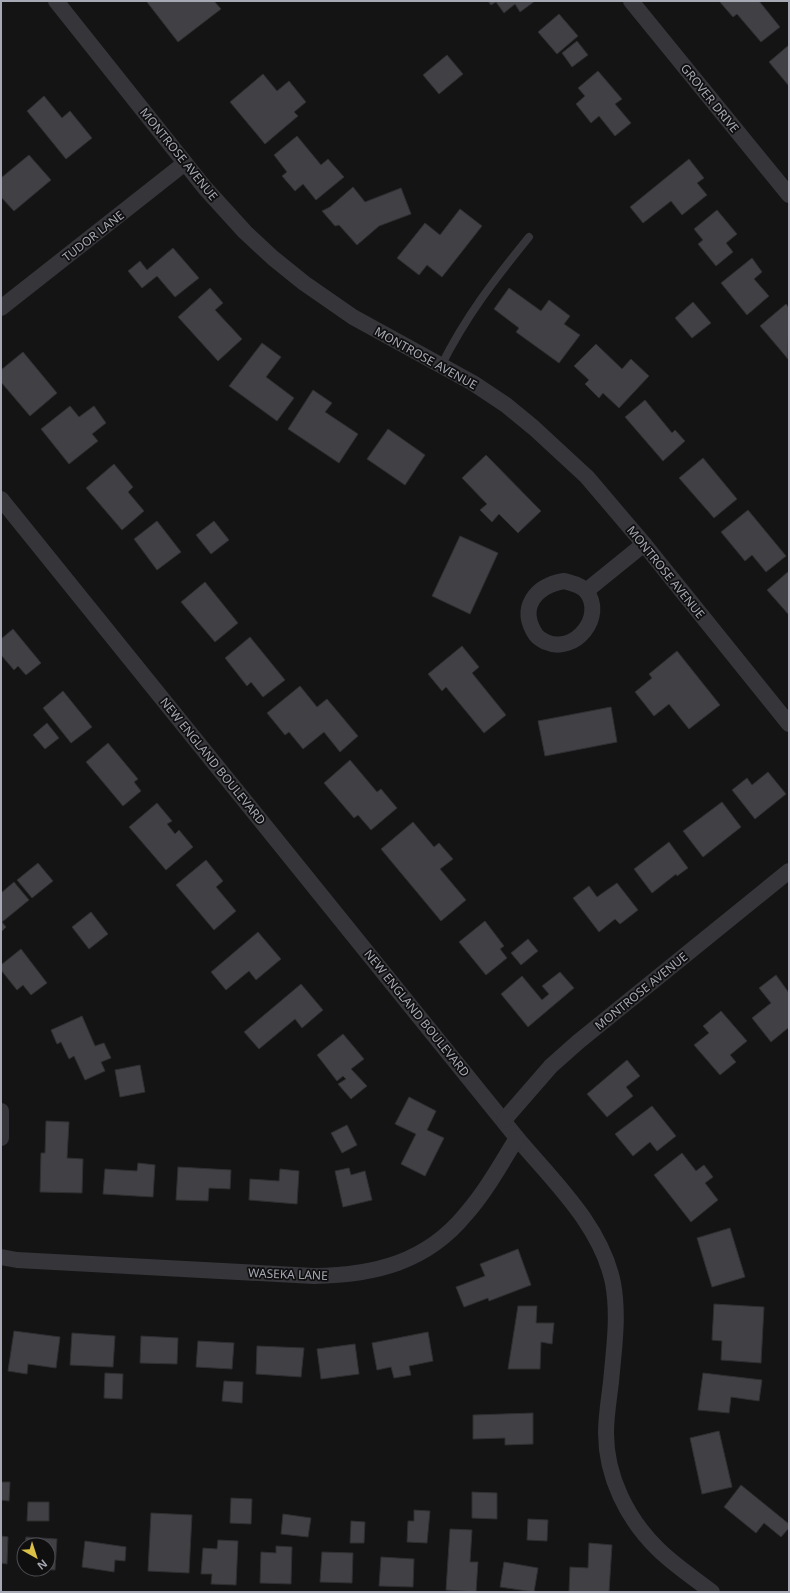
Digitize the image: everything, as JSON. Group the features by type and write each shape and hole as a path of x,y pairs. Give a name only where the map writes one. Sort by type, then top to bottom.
{"street":[{"name":"MONTROSE AVENUE","path":"56,1 185,163 245,232 304,283 353,317 473,383 534,428 587,477 644,544 789,724"},
{"name":"GROVER DRIVE","path":"632,1 789,195"},
{"name":"TUDOR LANE","path":"1,308 185,163"},
{"name":"NEW ENGLAND BOULEVARD","path":"1,498 580,1214 592,1232 604,1254 612,1281 616,1306 617,1328 606,1435 610,1463 618,1490 628,1512 644,1534 692,1584 712,1592"},
{"path":"586,591 644,544"},
{"name":"MONTROSE AVENUE","path":"504,1120 551,1066 578,1042 789,871"},
{"path":"1,1111 1,1138"},
{"name":"WASEKA LANE","path":"1,1257 16,1260 314,1276 358,1274 379,1270 419,1254 450,1231 466,1215 479,1198 517,1138"}],"lane":[{"path":"441,366 458,331 487,288 528,237"}],"building":[{"path":"214,1 221,9 178,42 147,2"},
{"path":"488,1 535,1 520,12 515,4 504,13 496,2 491,5"},
{"path":"719,1 759,1 780,27 761,42 737,14 733,17"},
{"path":"559,14 578,36 557,54 538,32"},
{"path":"577,41 588,55 572,67 562,53"},
{"path":"789,45 789,86 769,62"},
{"path":"447,55 463,74 439,94 423,75"},
{"path":"598,71 622,99 615,104 631,123 615,136 599,116 591,123 576,104 585,96 578,88"},
{"path":"263,74 277,91 289,81 306,102 294,112 298,116 265,144 230,102"},
{"path":"44,96 62,118 70,111 92,138 66,159 27,111"},
{"path":"297,136 321,165 328,159 344,177 316,200 303,184 295,191 282,176 287,172 274,155"},
{"path":"29,155 51,180 14,211 1,197 1,178"},
{"path":"689,159 704,178 697,183 707,195 682,215 671,201 643,223 630,207"},
{"path":"353,187 365,202 401,188 411,214 379,226 357,245 339,225 335,226 322,211 330,207"},
{"path":"460,209 482,226 442,277 427,265 419,275 397,258 425,223 440,235"},
{"path":"717,210 737,234 726,243 733,252 716,266 698,244 703,240 694,229"},
{"path":"173,248 199,278 175,297 157,276 142,288 128,271 140,261 147,270"},
{"path":"752,258 762,272 754,279 769,296 747,315 721,283"},
{"path":"210,288 223,303 215,310 242,339 218,361 178,317"},
{"path":"509,288 541,311 549,300 570,316 564,324 580,335 559,363 516,332 519,328 494,309"},
{"path":"693,302 711,323 692,338 675,318"},
{"path":"786,304 789,308 788,359 760,326"},
{"path":"262,343 281,357 266,377 294,398 277,421 229,386"},
{"path":"596,344 622,369 631,359 649,376 619,408 603,393 599,398 585,384 589,380 574,366"},
{"path":"23,352 57,393 30,416 1,382 1,370"},
{"path":"313,390 332,403 325,412 358,434 339,463 288,429"},
{"path":"645,400 672,433 675,430 685,441 663,461 625,417"},
{"path":"70,406 79,417 94,406 106,423 92,434 98,441 69,464 41,429"},
{"path":"388,429 425,455 405,485 367,459"},
{"path":"486,455 541,511 518,533 499,514 492,522 480,510 487,504 462,478"},
{"path":"703,458 737,499 714,518 679,478"},
{"path":"114,464 133,487 128,492 144,511 122,530 86,488"},
{"path":"748,510 786,556 766,572 752,555 745,561 721,532"},
{"path":"157,521 181,552 157,570 134,539"},
{"path":"214,521 229,540 211,554 196,535"},
{"path":"460,536 498,553 470,614 432,596"},
{"path":"789,571 789,615 767,590"},
{"path":"205,582 238,623 215,642 181,602"},
{"path":"13,629 41,663 26,675 18,666 14,670 1,655 1,639"},
{"path":"250,637 285,680 263,697 251,682 247,686 225,658"},
{"path":"462,646 479,667 472,673 506,715 484,733 446,687 442,691 428,674"},
{"path":"677,651 720,705 689,729 669,704 654,716 635,692 652,678 649,674"},
{"path":"300,686 317,707 327,699 358,736 340,752 324,732 303,749 289,732 285,735 267,713"},
{"path":"63,691 92,727 71,743 43,708"},
{"path":"611,707 617,742 545,756 538,721"},
{"path":"47,723 59,738 45,749 33,735"},
{"path":"108,743 138,779 134,782 141,791 123,806 86,762"},
{"path":"350,760 377,792 381,789 397,808 371,830 358,815 354,818 324,783"},
{"path":"768,772 786,794 755,819 732,790 747,778 752,785"},
{"path":"722,802 741,827 703,857 683,831"},
{"path":"157,803 172,821 167,824 175,834 179,830 193,847 166,870 129,827"},
{"path":"413,822 434,847 439,843 453,859 440,869 466,900 441,921 381,849"},
{"path":"669,842 688,868 677,876 676,874 652,893 634,869"},
{"path":"206,860 223,881 216,887 236,911 214,930 176,885"},
{"path":"38,863 53,881 32,898 17,880"},
{"path":"14,882 29,900 2,922 6,927 1,932 1,893"},
{"path":"617,883 638,910 620,924 615,919 599,932 573,898 589,886 597,897"},
{"path":"91,912 108,934 89,949 72,927"},
{"path":"485,921 504,946 500,949 507,958 486,975 459,942"},
{"path":"258,932 281,959 256,980 249,971 226,990 211,972"},
{"path":"528,939 538,951 521,965 511,953"},
{"path":"21,949 47,983 31,995 23,985 17,990 1,970 1,965"},
{"path":"560,972 574,988 528,1027 501,994 522,976 542,1000 549,994 542,986"},
{"path":"776,975 789,993 789,1029 788,1028 771,1042 752,1018 771,1003 759,988"},
{"path":"301,984 323,1010 302,1028 295,1019 259,1049 244,1032"},
{"path":"721,1011 747,1041 730,1055 736,1062 720,1075 694,1045 709,1033 703,1026"},
{"path":"82,1016 95,1046 104,1043 111,1058 101,1062 105,1071 85,1080 74,1056 69,1059 61,1042 57,1044 51,1030"},
{"path":"343,1034 364,1059 351,1069 367,1086 351,1099 338,1084 346,1079 343,1076 337,1081 317,1055"},
{"path":"627,1060 640,1076 626,1087 633,1096 607,1117 587,1094"},
{"path":"140,1065 145,1092 120,1097 115,1070"},
{"path":"409,1097 436,1111 427,1130 444,1138 425,1176 401,1164 416,1134 395,1124"},
{"path":"652,1106 676,1136 657,1151 650,1142 633,1156 615,1134"},
{"path":"46,1121 69,1122 67,1158 83,1159 82,1193 40,1192 41,1153 45,1153"},
{"path":"347,1125 357,1145 342,1153 331,1133"},
{"path":"682,1153 696,1171 704,1165 713,1177 705,1183 718,1200 691,1222 654,1175"},
{"path":"138,1163 155,1165 153,1197 103,1194 105,1169 137,1171"},
{"path":"178,1167 231,1170 230,1189 209,1188 208,1201 176,1200"},
{"path":"349,1168 351,1175 365,1171 372,1200 343,1207 335,1171"},
{"path":"280,1169 299,1171 297,1204 249,1200 250,1179 279,1181"},
{"path":"730,1228 745,1277 712,1287 697,1238"},
{"path":"518,1249 531,1285 489,1301 488,1298 464,1307 456,1287 485,1276 480,1264"},
{"path":"714,1304 764,1307 761,1363 721,1360 722,1341 712,1340"},
{"path":"518,1306 537,1306 536,1323 554,1323 552,1344 541,1342 540,1369 508,1369"},
{"path":"14,1331 60,1337 56,1368 28,1364 27,1374 8,1371"},
{"path":"428,1332 433,1361 409,1366 411,1375 394,1378 391,1367 377,1370 372,1343"},
{"path":"72,1333 115,1336 113,1367 70,1365"},
{"path":"141,1336 178,1338 177,1364 140,1363"},
{"path":"198,1341 234,1343 232,1369 196,1367"},
{"path":"355,1344 359,1374 321,1379 317,1349"},
{"path":"257,1346 304,1348 301,1377 256,1374"},
{"path":"105,1373 123,1374 122,1399 104,1398"},
{"path":"703,1373 762,1380 759,1401 731,1397 729,1413 698,1410"},
{"path":"224,1381 243,1382 242,1403 222,1401"},
{"path":"533,1413 533,1444 505,1445 505,1438 473,1439 473,1415"},
{"path":"719,1431 732,1487 702,1494 690,1438"},
{"path":"1,1482 10,1482 9,1501 1,1500"},
{"path":"741,1485 789,1524 789,1528 781,1537 764,1523 756,1533 724,1507"},
{"path":"472,1492 497,1493 497,1519 472,1518"},
{"path":"231,1498 252,1499 251,1524 230,1523"},
{"path":"28,1502 49,1502 49,1521 27,1521"},
{"path":"414,1510 430,1511 427,1543 407,1542 408,1521 414,1521"},
{"path":"151,1513 192,1515 189,1573 148,1571"},
{"path":"283,1514 311,1518 308,1537 281,1534"},
{"path":"528,1519 548,1520 547,1541 527,1540"},
{"path":"351,1521 365,1522 364,1543 350,1543"},
{"path":"450,1529 472,1530 470,1562 478,1562 476,1592 446,1590"},
{"path":"1,1536 8,1537 7,1564 1,1563"},
{"path":"218,1540 238,1541 236,1585 211,1584 212,1574 201,1574 203,1548 217,1549"},
{"path":"85,1541 126,1547 125,1561 115,1560 114,1572 82,1567"},
{"path":"589,1543 612,1545 609,1592 569,1592 570,1567 588,1568"},
{"path":"276,1546 292,1547 291,1584 260,1583 261,1552 276,1553"},
{"path":"322,1552 353,1553 352,1583 320,1582"},
{"path":"381,1557 414,1559 413,1587 379,1586"},
{"path":"504,1562 538,1568 534,1592 500,1587"}]}
